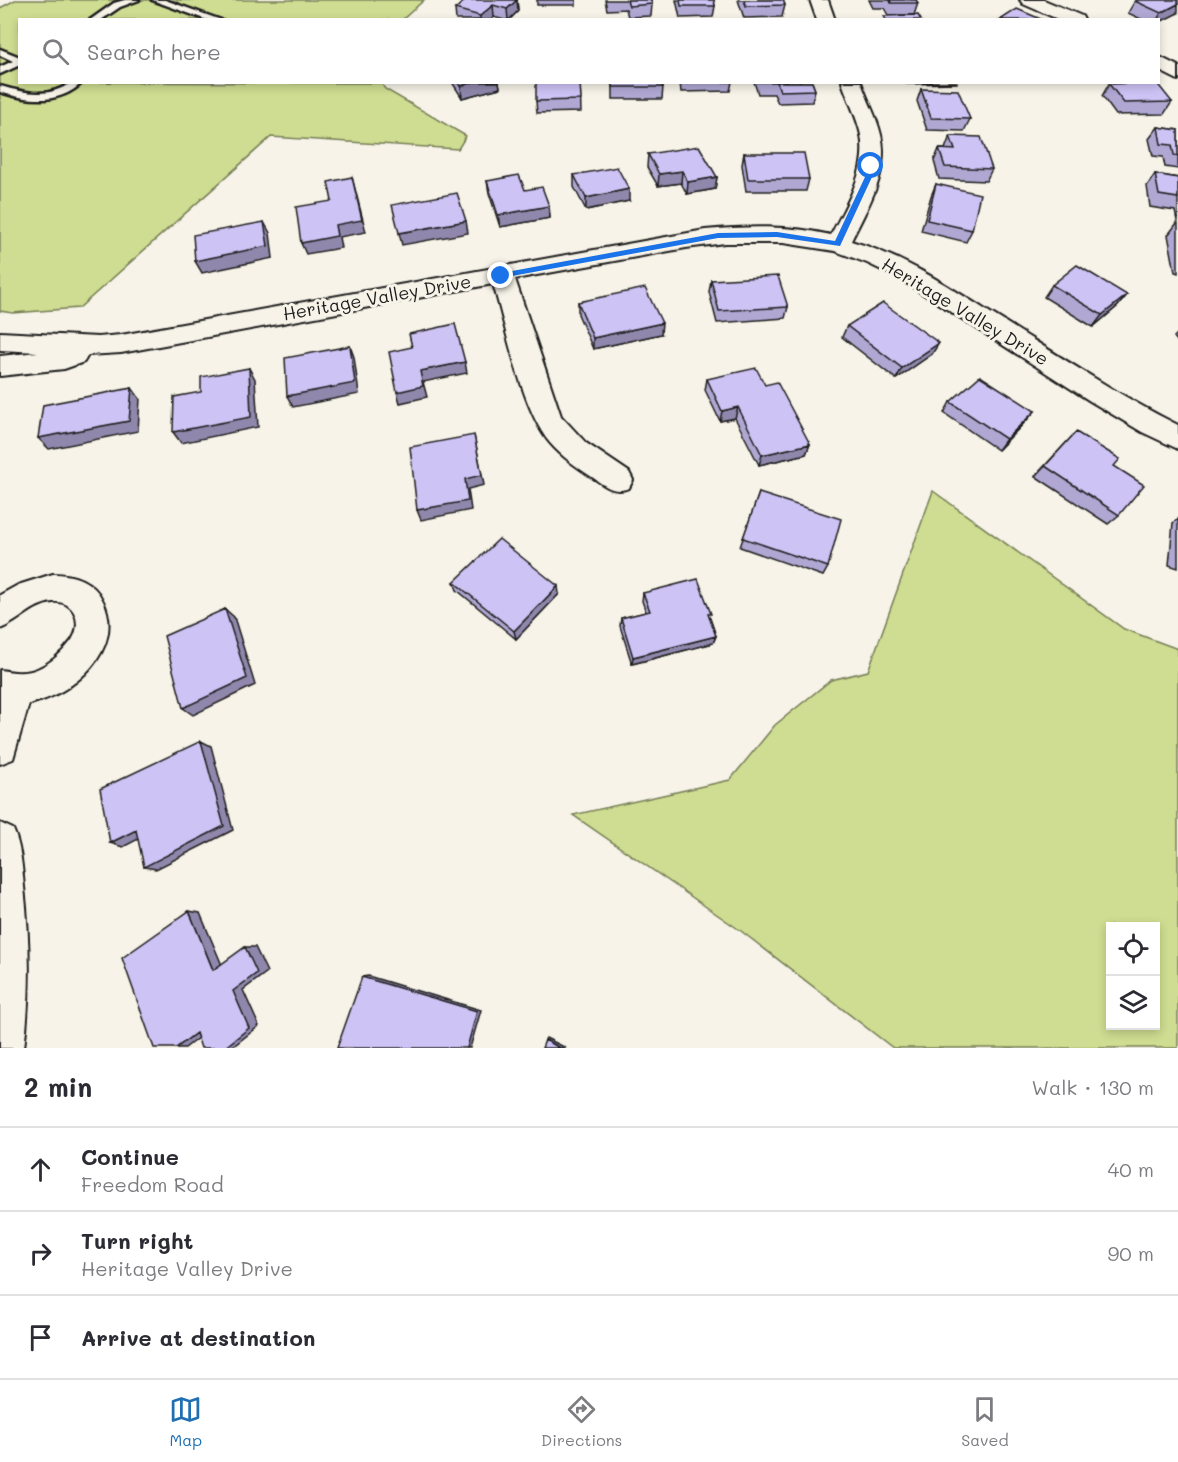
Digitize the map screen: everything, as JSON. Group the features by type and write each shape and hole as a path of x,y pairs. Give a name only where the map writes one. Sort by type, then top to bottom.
{"street":[{"path":"819,0 825,18"},
{"path":"1029,0 1071,18"},
{"path":"1160,62 1178,74"},
{"path":"838,244 869,177 873,156 871,134 852,84"},
{"name":"Heritage Valley Drive","path":"0,341 98,346 162,338 718,235 777,235 838,244 872,256 921,281 1102,396 1178,438"},
{"path":"501,276 544,411 552,427 567,445 620,480"},
{"name":"Heritage Valley Drive","path":"0,366 64,359 98,346"},
{"path":"0,614 13,603 32,593 51,589 67,590 81,595 90,604 94,618 88,641 72,664 55,677 37,686 9,688 0,747"},
{"path":"0,842 10,970 3,1048"}],"lane":[{"path":"97,18 117,5 135,0"},
{"path":"156,0 211,18"},
{"path":"0,51 18,60"},
{"path":"0,71 18,62"},
{"path":"0,89 26,97 42,98 69,91 77,84"}],"green space":[{"path":"15,0 424,0 404,18 18,18 18,84 382,84 385,89 466,136 458,149 271,137 79,308 13,313 0,311 0,8"},
{"path":"933,491 1124,629 1178,649 1178,1048 893,1048 741,931 573,815 730,780 775,725 831,680 868,671"}],"building":[{"path":"466,0 517,0 507,9 493,5 480,16 455,9"},
{"path":"627,0 651,0 652,4 629,6"},
{"path":"680,0 714,0 715,6 681,6"},
{"path":"744,0 783,0 785,5 746,6"},
{"path":"890,0 916,0 918,3 891,3"},
{"path":"1178,0 1178,4 1161,13 1135,1"},
{"path":"1017,9 1038,18 1003,18"},
{"path":"918,15 920,18 885,18 884,16"},
{"path":"536,84 580,84 581,100 536,101"},
{"path":"613,84 662,84 663,87 613,87"},
{"path":"778,84 813,84 815,90 780,91"},
{"path":"1109,84 1158,84 1172,102 1124,103"},
{"path":"921,89 958,90 970,119 931,118"},
{"path":"1158,127 1178,130 1178,156 1174,155 1172,145 1161,144"},
{"path":"950,136 981,137 992,169 945,167 939,149 955,150"},
{"path":"699,146 717,177 688,182 682,171 659,174 648,154"},
{"path":"744,153 804,153 809,179 748,179"},
{"path":"617,167 629,189 586,198 574,175"},
{"path":"1155,174 1178,178 1178,198 1159,195"},
{"path":"519,175 525,190 542,187 549,206 498,215 487,181"},
{"path":"352,177 362,220 335,225 337,236 301,243 296,207 332,201 328,182"},
{"path":"936,184 980,194 972,230 927,220"},
{"path":"457,193 466,221 399,233 392,205"},
{"path":"264,222 268,246 195,261 193,235"},
{"path":"1077,265 1127,295 1102,315 1052,285"},
{"path":"778,276 788,307 719,311 711,280"},
{"path":"645,288 662,323 593,338 578,302"},
{"path":"883,303 939,343 902,368 847,326"},
{"path":"455,324 465,362 420,371 423,386 397,392 389,352 412,347 409,334"},
{"path":"350,346 355,383 287,396 285,358"},
{"path":"249,368 251,417 173,432 174,397 201,392 201,377"},
{"path":"756,368 765,385 777,382 810,444 762,455 738,407 722,411 707,379"},
{"path":"980,376 1035,411 1006,439 950,402"},
{"path":"132,388 129,421 38,438 43,405"},
{"path":"1076,432 1120,459 1114,466 1144,485 1119,515 1045,466"},
{"path":"474,435 482,475 465,479 468,501 417,510 410,447"},
{"path":"759,493 841,519 828,567 743,538"},
{"path":"499,539 558,586 514,631 454,582"},
{"path":"698,579 711,614 708,614 716,636 633,657 621,618 650,611 643,593"},
{"path":"225,609 247,678 183,708 164,636"},
{"path":"201,741 224,826 144,867 136,830 110,843 100,789"},
{"path":"189,911 213,970 245,947 257,973 233,991 249,1028 224,1048 201,1048 196,1033 176,1048 154,1048 122,958"},
{"path":"362,977 477,1011 467,1048 337,1048"},
{"path":"545,1040 560,1048 542,1048"}],"route":[{"path":"501,276 718,235 777,235 838,244 869,177 871,166"}]}
